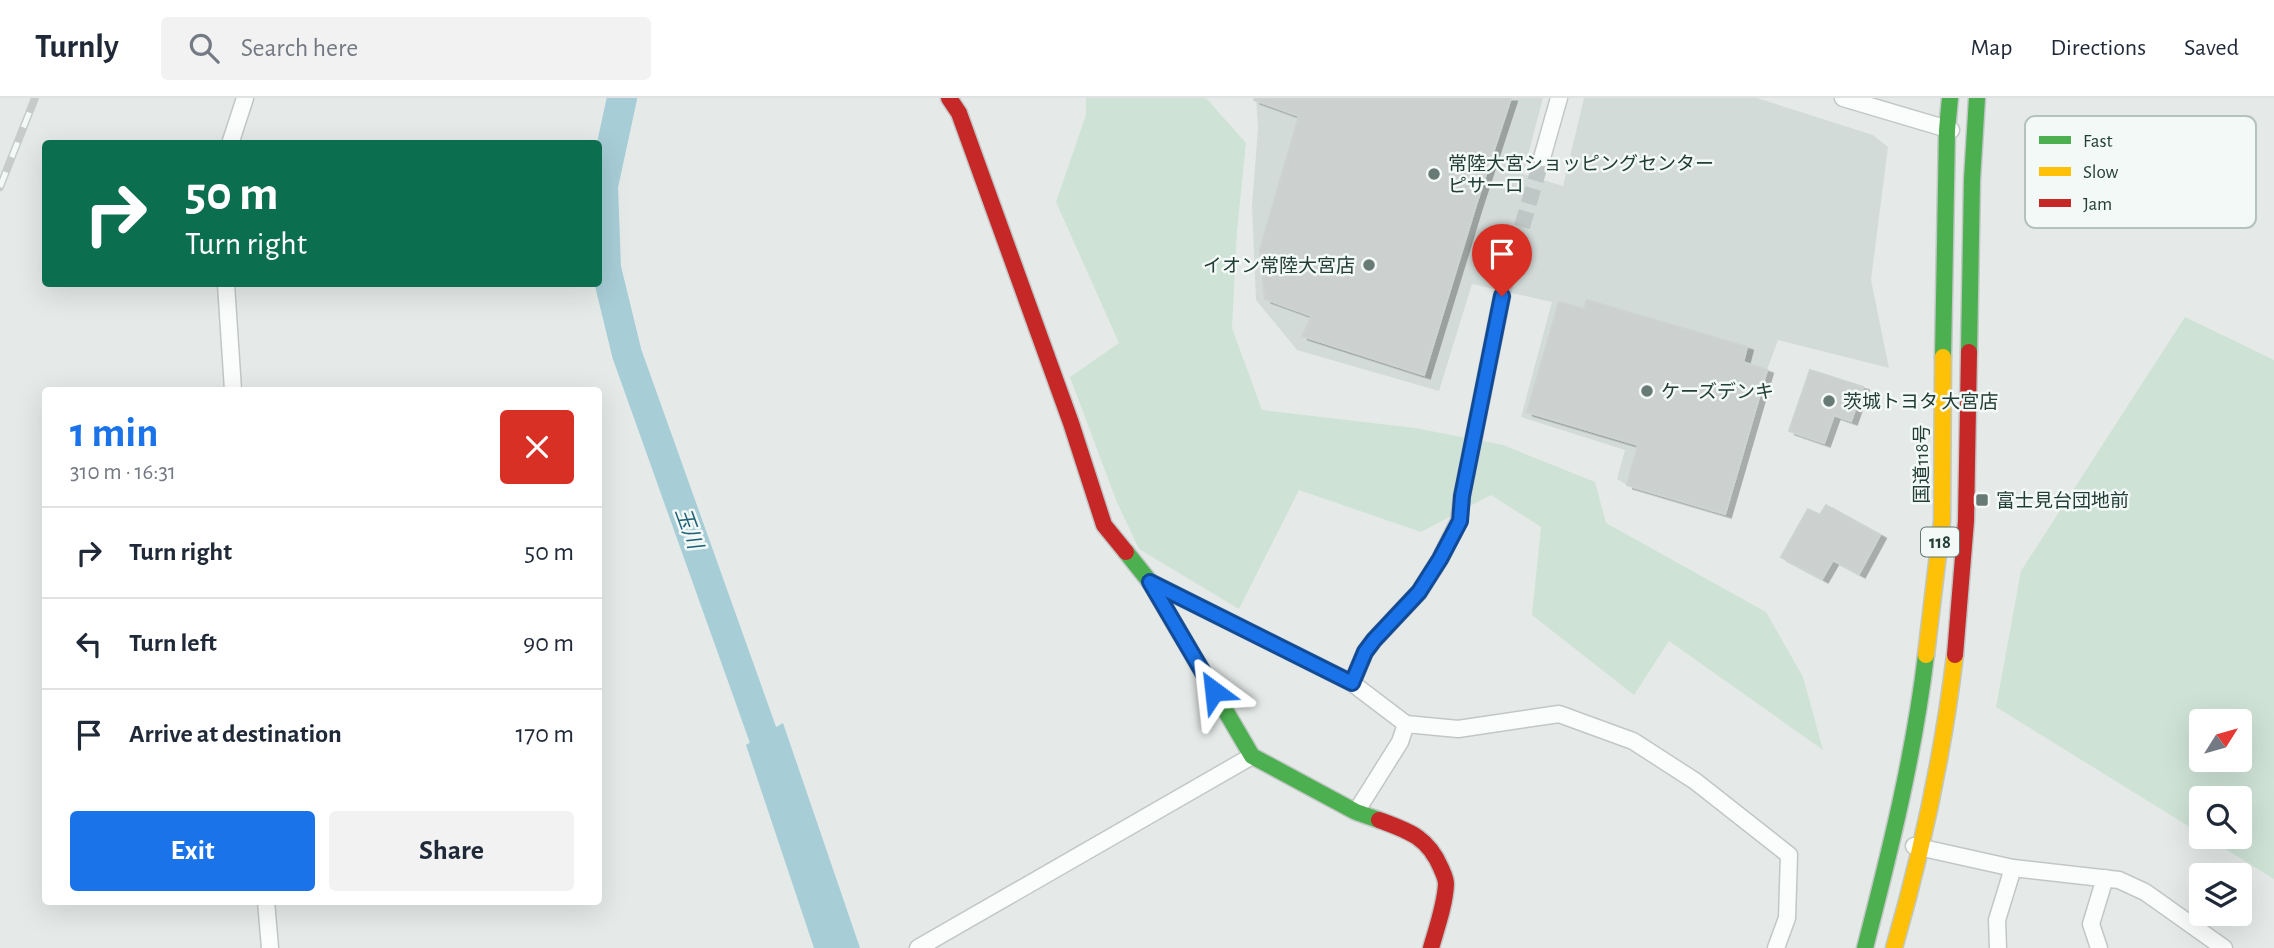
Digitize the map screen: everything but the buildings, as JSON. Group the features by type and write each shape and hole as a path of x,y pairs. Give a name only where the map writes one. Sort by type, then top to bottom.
{"main road":[{"path":"948,98 959,113 1071,424 1104,525 1150,582 1252,756 1356,812 1404,829 1422,839 1436,857 1446,881 1441,913 1431,948"},
{"name":"国道118号","path":"1865,948 1893,841 1920,706 1942,521 1947,130 1950,98"},
{"name":"118","path":"1894,948 1922,849 1947,712 1958,615 1965,524 1977,98"}],"street":[{"path":"231,140 245,98"},
{"path":"1542,158 1559,98"},
{"path":"1843,98 1947,130 1974,132"},
{"path":"226,287 233,387"},
{"path":"1352,683 1365,652 1419,592 1460,521 1462,496 1502,296"},
{"path":"1150,582 1352,683 1406,724 1458,729 1559,714 1633,741 1695,781 1789,855 1787,918 1776,948"},
{"path":"1356,812 1400,742 1406,724"},
{"path":"918,948 1252,756"},
{"path":"1893,841 2013,868 2119,880 2145,892 2224,948"},
{"path":"1998,948 1997,920 2013,868"},
{"path":"2099,948 2091,924 2105,878"},
{"path":"266,905 270,948"}],"shaded area":[{"path":"1256,98 1543,98 1523,174 1563,186 1584,98 1757,98 1873,135 1888,147 1871,280 1889,368 1778,340 1725,514 1627,485 1617,479 1625,450 1521,417 1552,302 1472,284 1439,391 1297,350 1256,300 1252,206 1258,128"}],"green space":[{"path":"1086,98 1206,98 1246,143 1237,231 1232,328 1262,410 1415,428 1503,445 1595,482 1606,523 1766,612 1803,677 1823,750 1669,641 1634,695 1532,615 1541,527 1491,495 1421,532 1299,490 1239,609 1139,549 1116,500 1070,377 1119,343 1056,202 1086,115"},
{"path":"2185,317 2274,360 2274,879 2225,849 2252,849 2252,786 2189,786 2189,827 1996,707 2021,571"}],"water":[{"path":"783,723 860,948 814,948 746,745"}],"waterway":[{"name":"玉川","path":"622,98 603,186 606,268 627,354 777,774"}],"tunnel":[{"path":"1502,296 1542,158"}],"railway":[{"path":"0,187 35,98"}],"traffic: fast":[{"path":"1943,357 1947,130 1950,98"},
{"path":"1969,352 1972,180 1977,98"},
{"path":"1126,552 1150,582 1252,756 1356,812 1379,820"},
{"path":"1865,948 1908,766 1926,655"}],"traffic: slow":[{"path":"1926,655 1942,521 1943,357"},
{"path":"1894,948 1930,803 1955,655"}],"traffic: jam":[{"path":"949,98 959,113 1071,423 1104,525 1126,552"},
{"path":"1955,655 1966,521 1969,352"},
{"path":"1379,820 1424,842 1436,857 1446,880 1444,900 1431,948"}],"place":[{"name":"常陸大宮ショッピングセンター ピサーロ","path":"1434,174"},
{"name":"イオン常陸大宮店","path":"1369,265"},
{"name":"ケーズデンキ","path":"1647,391"},
{"name":"茨城トヨタ 大宮店","path":"1829,401"},
{"name":"富士見台団地前","path":"1982,500"}],"route":[{"path":"1214,691 1150,582 1352,683 1365,652 1419,592 1460,521 1462,496 1502,296"}]}
